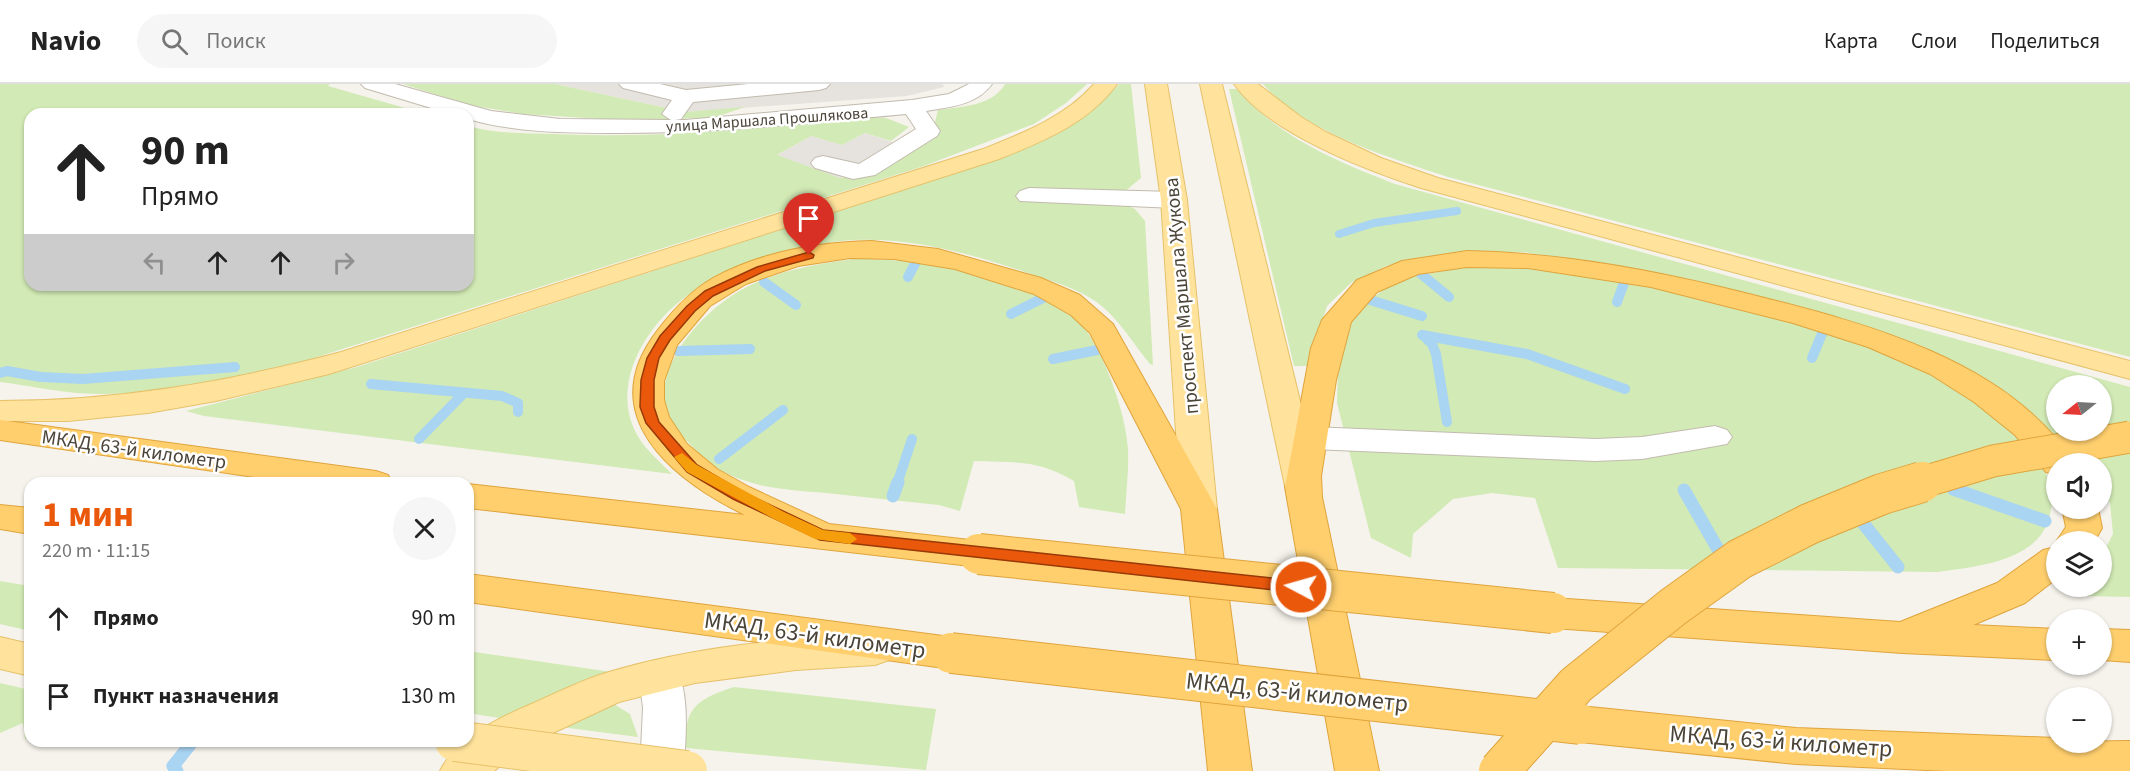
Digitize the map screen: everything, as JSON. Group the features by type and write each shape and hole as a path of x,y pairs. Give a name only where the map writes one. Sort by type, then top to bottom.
{"highway":[{"path":"820,535 738,496 692,468 653,423 647,407 647,380 653,358 665,339 691,309 709,293 761,269 830,252 900,250 954,260 1067,297 1089,312 1103,330 1199,509 1230,771"},
{"path":"1357,771 1303,486 1327,353 1337,320 1369,283 1399,271 1430,264 1472,258 1521,258 1589,267 1689,288 1800,316 1898,347 1950,374 1994,403 2045,444 2051,453"},
{"name":"МКАД, 63-й километр","path":"0,430 333,477"},
{"path":"1499,771 1576,685 1673,608 1740,559 1809,524 1882,494 1993,461 2130,437"},
{"path":"474,497 979,554 1554,613 1902,638 2046,644"},
{"path":"0,517 24,520"},
{"path":"1902,638 2011,593 2046,567"},
{"name":"МКАД, 63-й километр","path":"474,589 898,648 1580,724 1796,746 2125,762"},
{"path":"2112,645 2130,646"}],"main road":[{"path":"0,411 78,410 189,398 272,380 352,358 991,154 1055,125 1078,111 1106,84"},
{"name":"проспект Маршала Жукова","path":"1156,84 1174,200 1199,509"},
{"path":"1211,84 1303,486"},
{"path":"1245,84 1264,102 1307,133 1346,153 1391,171 1459,192 2130,370"},
{"path":"462,771 508,734 610,688 695,667 796,654 898,648"},
{"path":"0,653 24,659"},
{"path":"474,744 687,771"}],"street":[{"name":"улица Маршала Прошлякова","path":"372,84 455,108"},
{"path":"630,84 686,96 819,84"},
{"name":"улица Маршала Прошлякова","path":"474,114 489,118 560,126 685,127 912,107 954,100 975,91 981,84"},
{"path":"658,127 678,110 686,96"},
{"path":"823,163 853,172 866,170 929,131 912,107"},
{"path":"1029,196 1174,200"},
{"path":"1312,438 1595,450 1642,447 1715,437"},
{"path":"660,676 664,721 662,771"}],"shaded area":[{"path":"555,84 943,84 944,87 907,96 685,112"},
{"path":"865,133 910,148 874,172 840,178 776,156 811,136 842,145"}],"green space":[{"path":"0,84 330,84 328,86 405,108 24,108 24,291 474,291 474,127 511,133 673,134 752,129 870,117 886,118 909,127 891,141 865,133 842,145 811,136 777,155 840,178 874,172 932,134 938,110 984,101 993,97 1005,84 1087,84 1066,103 1034,124 924,166 282,368 180,388 128,393 68,392 0,382"},
{"path":"403,84 555,84 685,112 745,107 716,117 634,121 523,114 469,105"},
{"path":"1119,84 1131,84 1141,178 1123,193 1125,205 1135,209 1145,221 1153,365 1111,314 1096,301 1065,286 960,252 896,241 853,240 821,244 791,252 703,286 678,303 650,333 639,351 632,370 628,390 628,410 641,442 672,474 204,416 186,411 357,367 940,178 1012,152 1059,130 1081,117"},
{"path":"1263,84 2130,84 2130,357 1448,177 1375,152 1324,130 1280,101"},
{"path":"1229,89 1237,89 1271,121 1310,146 1352,167 1395,184 2087,375 2046,375 2046,428 2039,421 1934,357 1590,262 1523,252 1474,252 1408,260 1386,266 1351,283 1327,306 1308,366 1294,366"},
{"path":"855,259 918,263 956,270 1037,295 1070,312 1081,324 1101,356 1117,396 1128,449 1125,514 1079,507 1074,481 1049,469 1014,462 974,461 960,511 939,505 764,486 728,474 698,452 673,427 665,407 665,387 670,368 680,348 693,330 708,314 754,283 796,269"},
{"path":"1480,265 1573,273 1635,284 1765,315 1887,353 1963,392 1996,417 2025,446 2046,475 2046,519 2049,519 2042,533 2032,544 2018,553 2003,560 1969,568 1937,572 1558,568 1535,498 1492,493 1453,499 1413,534 1411,558 1371,538 1337,403 1338,364 1354,311 1393,283 1414,276"},
{"path":"2112,382 2130,387 2130,597 2112,597 2112,453 2070,453 2059,441 2112,441"},
{"path":"0,581 24,585 24,630 0,624"},
{"path":"474,652 611,672 512,720 474,714"},
{"path":"0,683 24,689 24,731 23,723 0,733"},
{"path":"734,687 936,709 926,770 686,748 687,723 695,707 711,696"},
{"path":"612,703 630,714 638,737 553,726"}],"waterway":[{"path":"1339,234 1374,223 1457,211"},
{"path":"908,277 918,258"},
{"path":"1420,273 1449,297"},
{"path":"1617,302 1625,280"},
{"path":"764,282 796,305"},
{"path":"1011,314 1049,295"},
{"path":"1370,300 1422,316"},
{"path":"1812,358 1824,329"},
{"path":"1423,335 1527,354 1625,389"},
{"path":"1423,335 1432,344 1436,354 1447,422"},
{"path":"678,351 750,349"},
{"path":"1053,359 1102,349"},
{"path":"0,373 7,371 41,377 83,379 235,367"},
{"path":"371,384 502,396 518,403 518,412"},
{"path":"419,439 464,393"},
{"path":"719,459 783,410"},
{"path":"897,484 912,439"},
{"path":"893,496 898,482"},
{"path":"1953,489 2045,521"},
{"path":"1684,490 1723,558"},
{"path":"1855,513 1898,567"},
{"path":"177,771 173,766 188,747"}],"slow traffic":[{"path":"682,457 692,468 738,496 820,535 850,539"}],"route":[{"path":"809,255 761,269 709,293 691,309 665,339 653,358 647,380 647,407 653,423 692,468 738,496 820,535 979,554 1301,587"}]}
